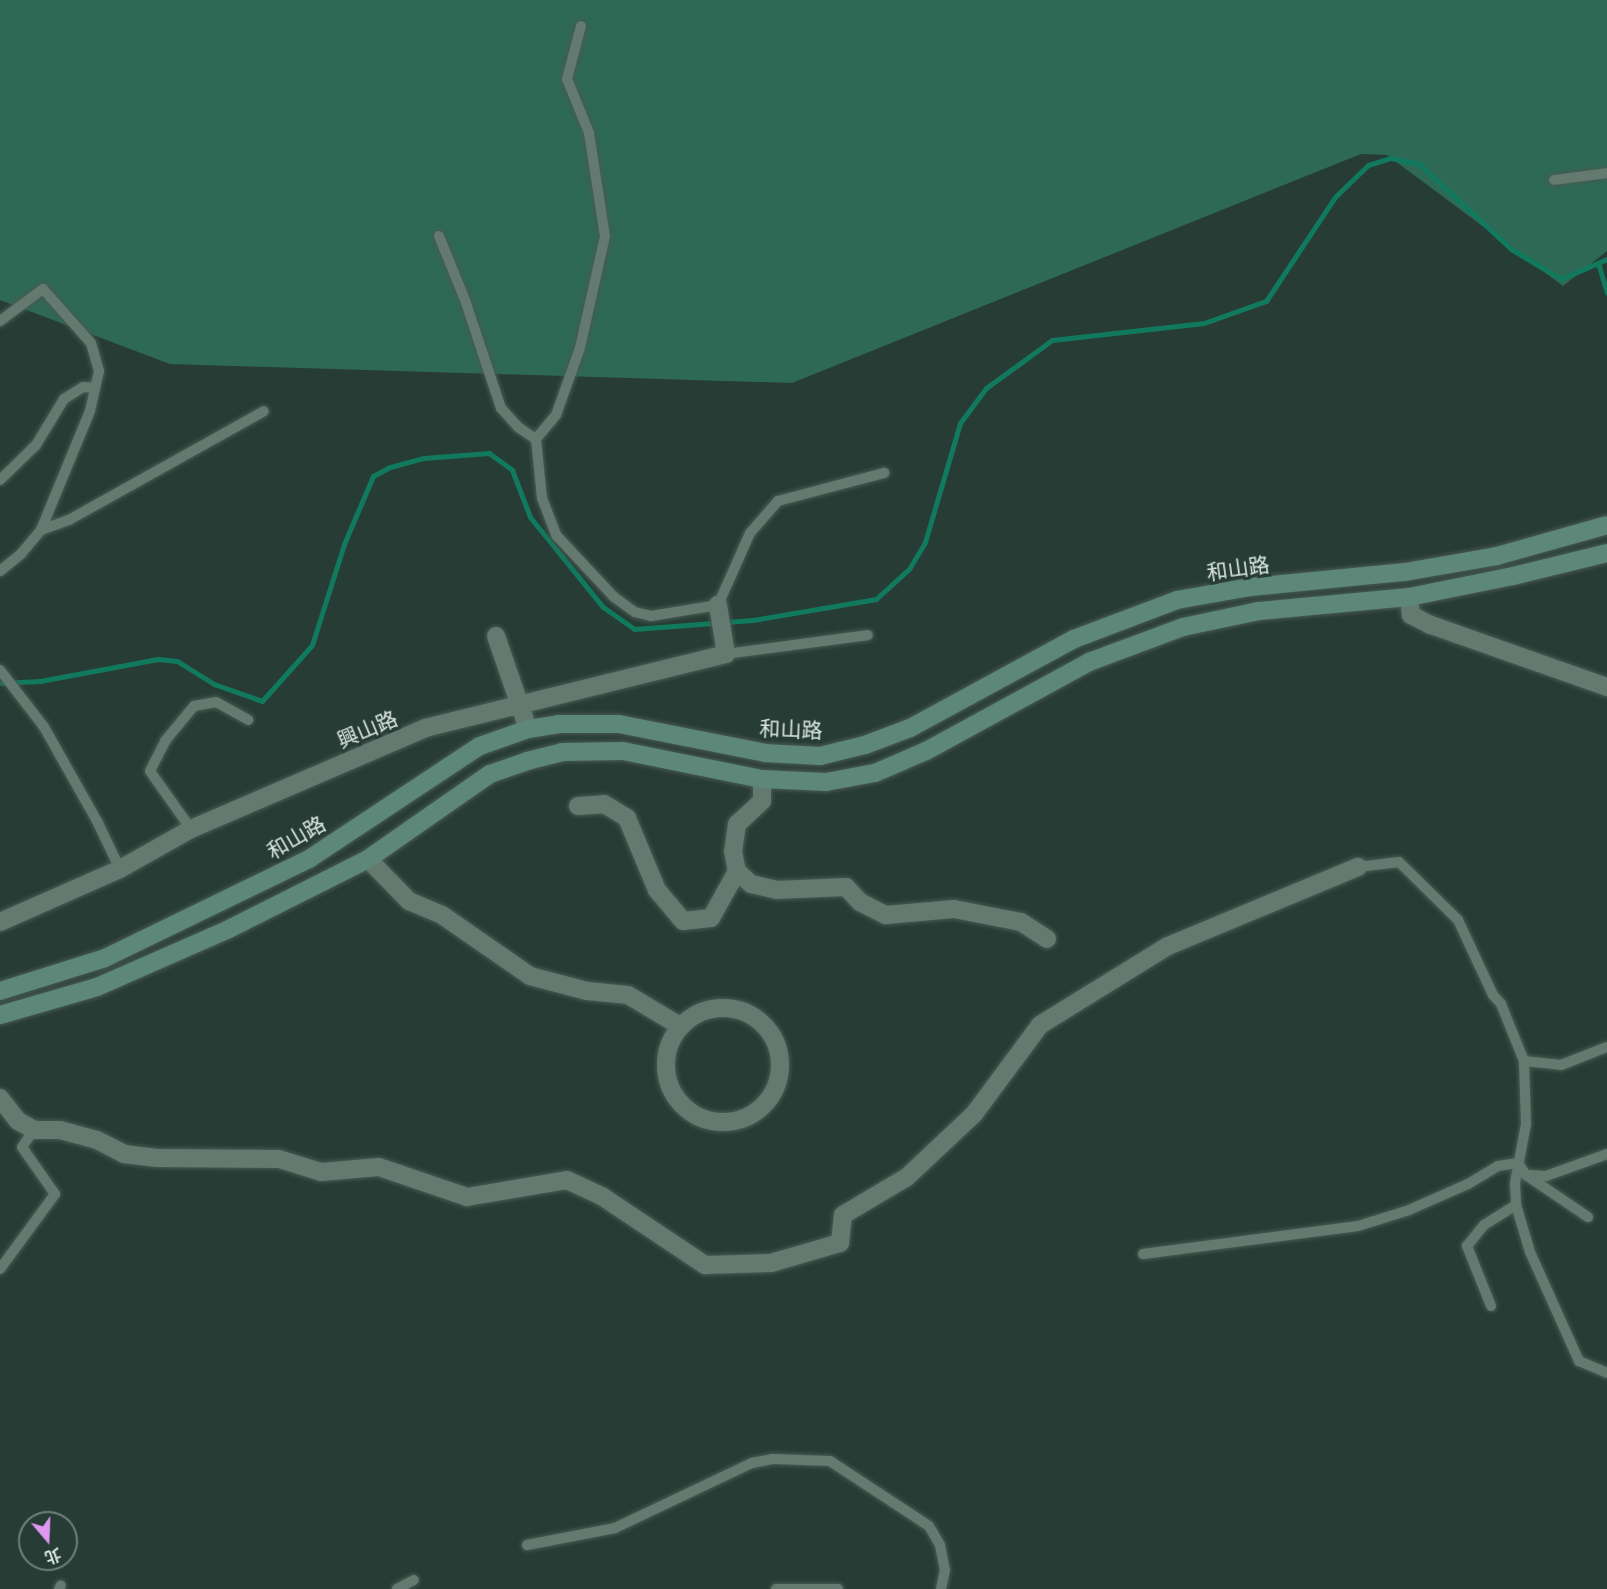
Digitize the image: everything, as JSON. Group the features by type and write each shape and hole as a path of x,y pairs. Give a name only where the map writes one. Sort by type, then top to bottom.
{"main road":[{"name":"和山路","path":"0,991 105,958 309,859 480,746 528,729 558,724 619,723 765,753 820,756 865,745 910,728 1074,639 1177,600 1251,587 1417,570 1497,556 1607,525"},
{"path":"0,1015 97,987 229,929 368,858 490,774 562,752 623,751 762,779 826,782 875,773 926,751 1089,662 1183,627 1259,611 1409,597 1513,576 1607,553"}],"street":[{"path":"1409,597 1411,615 1431,625 1607,687"},
{"path":"718,605 726,654"},
{"path":"496,636 528,729"},
{"name":"興山路","path":"0,922 120,869 190,829 425,728 726,654"},
{"path":"762,779 762,801 737,824 733,851 737,871 751,885 776,890 846,887 860,902 886,915 954,909 1021,922 1047,939"},
{"path":"578,806 604,804 627,818 657,890 683,921 711,918 737,871"},
{"path":"368,858 409,901 442,915 530,976 587,991 628,995 680,1026"},
{"path":"0,1098 18,1120 34,1130 60,1130 97,1140 124,1154 157,1158 279,1159 321,1172 379,1167 466,1197 567,1180 603,1197 705,1265 771,1263 840,1243 843,1215 906,1177 974,1114 1040,1025 1168,946 1358,867"},
{"path":"721,1007 743,1011 762,1023 775,1041 780,1063 777,1085 765,1104 747,1117 725,1122 702,1119 683,1107 670,1089 665,1067 668,1045 680,1026 699,1012 721,1007"}],"lane":[{"path":"581,26 567,80 589,133 605,236 580,348 555,415 536,440 542,498 556,535 614,597 635,612 651,616 718,605 750,533 778,501 884,473"},
{"path":"1554,180 1607,173"},
{"path":"439,236 465,300 501,408 518,427 536,440"},
{"path":"0,321 43,290 91,343 99,371 90,411 41,530 21,554 0,571"},
{"path":"0,480 36,445 64,399 83,387 95,388"},
{"path":"41,530 69,520 264,411"},
{"path":"726,654 868,634"},
{"path":"0,670 44,727 97,821 120,869"},
{"path":"190,829 150,771 165,741 195,706 216,702 248,720"},
{"path":"1358,867 1399,862 1458,920 1493,995 1501,1004 1524,1061 1526,1124 1515,1183 1516,1204 1530,1252 1579,1361 1607,1373"},
{"path":"1524,1061 1562,1065 1607,1047"},
{"path":"0,1269 55,1194 22,1147 34,1130"},
{"path":"1526,1175 1546,1176 1607,1154"},
{"path":"1518,1163 1526,1175 1588,1217"},
{"path":"1143,1254 1358,1226 1409,1210 1468,1184 1498,1166 1518,1163"},
{"path":"1491,1306 1467,1246 1484,1225 1516,1204"},
{"path":"528,1545 615,1528 752,1463 773,1459 830,1461 929,1526 940,1545 945,1570 941,1589"},
{"path":"397,1589 414,1580"},
{"path":"776,1589 838,1589"}],"green space":[{"path":"0,0 1607,0 1607,251 1563,286 1387,155 1361,154 792,383 170,364 0,300"}],"waterway":[{"path":"0,683 40,681 158,659 177,661 214,684 262,701 312,645 344,544 373,476 390,467 424,458 489,453 512,470 530,517 603,607 634,629 753,620 876,599 909,569 925,542 960,423 986,388 1052,340 1204,323 1266,301 1335,197 1368,165 1391,158 1419,164 1511,249 1561,279 1607,259"},
{"path":"1598,263 1607,293"}]}
